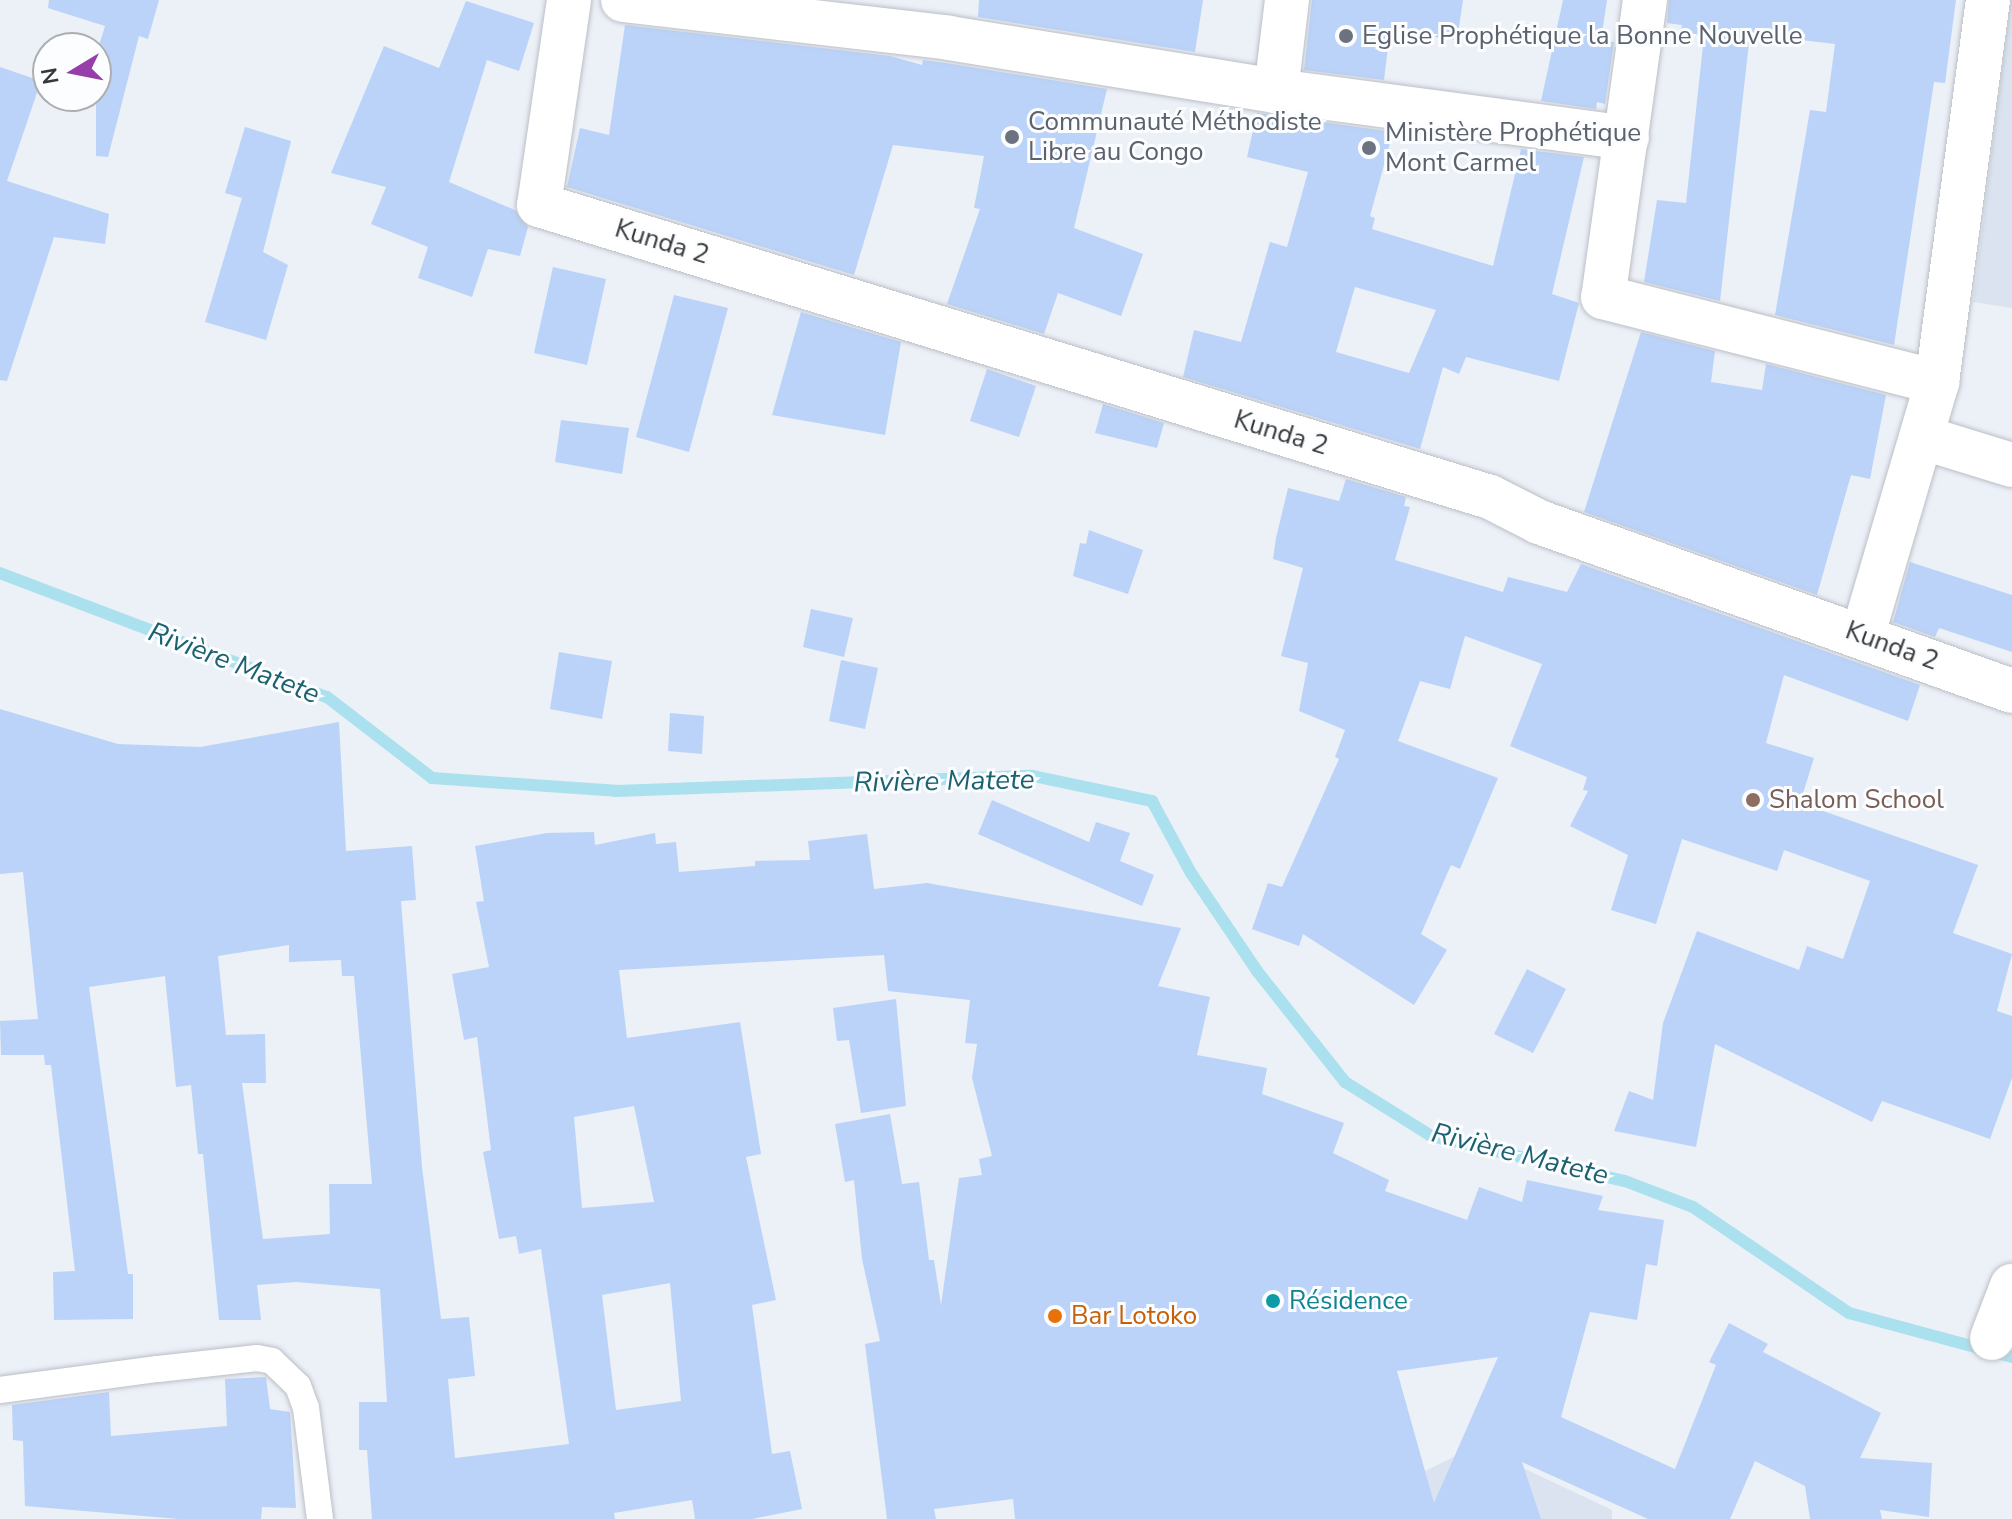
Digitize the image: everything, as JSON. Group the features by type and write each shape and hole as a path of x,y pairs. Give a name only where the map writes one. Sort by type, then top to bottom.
{"street":[{"name":"Kunda 2","path":"569,0 539,205 1490,497 1539,522 1863,634 2012,691"},
{"path":"623,0 951,19 1276,91 1627,138"},
{"path":"1276,91 1287,0"},
{"path":"1645,0 1603,297 1937,382"},
{"path":"1863,634 1924,438 1937,382 1988,0"},
{"path":"1924,438 2012,465"},
{"path":"1992,1338 2012,1286"}],"lane":[{"path":"0,1390 172,1367 272,1361 298,1386 306,1408 320,1519"}],"shaded area":[{"path":"2012,0 2012,308 1973,302"},
{"path":"1476,1446 1612,1510 1612,1519 1328,1519"}],"building":[{"path":"49,0 159,0 148,39 139,36 108,157 96,156 96,112 112,112 112,32 103,32 105,26 48,8"},
{"path":"979,0 1203,0 1195,52 978,17"},
{"name":"Eglise Prophétique la Bonne Nouvelle","path":"1312,0 1463,0 1457,40 1390,31 1384,80 1304,70"},
{"path":"1563,0 1607,0 1601,40 1614,42 1605,104 1597,102 1596,109 1541,101"},
{"path":"1669,0 1956,0 1945,83 1934,82 1894,345 1775,315 1810,110 1826,112 1835,44 1750,34 1720,301 1644,282 1657,200 1686,203 1704,36 1681,33 1682,25 1667,23"},
{"path":"466,1 534,23 519,71 487,60 449,182 515,210 528,227 520,256 488,249 472,297 418,278 428,247 371,224 386,187 331,173 384,46 439,68"},
{"path":"625,25 890,56 922,65 923,60 946,63 1107,89 1074,228 1143,254 1121,316 1058,293 1044,334 947,304 980,209 974,208 984,156 893,145 854,275 567,187 580,128 609,135"},
{"path":"0,67 32,78 32,107 7,181 109,214 105,244 54,237 7,381 0,380"},
{"path":"1257,113 1393,132 1370,216 1375,218 1372,229 1493,266 1521,149 1584,157 1552,294 1579,303 1559,381 1466,357 1459,374 1443,367 1420,449 1183,377 1194,330 1241,342 1270,242 1287,247 1308,172 1247,157","holes":["1355,287 1436,310 1409,373 1336,352"]},
{"path":"245,127 291,141 263,252 288,265 266,340 205,322 242,198 225,193"},
{"path":"553,267 606,279 587,365 534,353"},
{"path":"674,295 728,308 689,452 636,437"},
{"path":"801,312 901,342 885,435 772,415"},
{"path":"1641,332 1715,351 1711,382 1762,390 1766,364 1886,395 1870,479 1851,475 1817,595 1584,512"},
{"path":"987,369 1036,386 1019,437 970,421"},
{"path":"1103,404 1164,423 1157,448 1095,433"},
{"path":"561,420 629,428 622,474 555,462"},
{"path":"1346,479 1406,497 1404,506 1410,507 1395,560 1503,592 1508,577 1567,592 1581,564 1920,685 1908,721 1784,675 1766,743 1814,758 1800,803 1978,865 1953,933 2012,954 1997,1011 2012,1016 2012,1078 1990,1139 1882,1101 1872,1122 1715,1044 1696,1147 1614,1131 1629,1091 1653,1100 1663,1023 1697,931 1799,970 1807,946 1843,959 1870,881 1784,850 1777,871 1682,839 1656,924 1611,910 1628,855 1570,826 1588,791 1583,790 1587,777 1510,746 1542,664 1465,636 1450,689 1420,681 1398,741 1498,778 1460,869 1451,865 1421,934 1447,950 1414,1005 1303,934 1299,946 1252,929 1268,883 1282,887 1339,759 1335,757 1345,730 1299,711 1308,663 1281,656 1303,568 1273,559 1276,538 1288,488 1339,501"},
{"path":"1089,530 1143,550 1128,594 1073,576 1080,543 1086,544"},
{"path":"1910,562 2012,595 2012,652 1939,628 1935,637 1893,622"},
{"path":"811,609 853,618 844,657 803,647"},
{"path":"559,652 612,661 602,719 550,709"},
{"path":"841,660 878,668 865,729 829,721"},
{"path":"0,709 118,744 200,747 339,722 346,851 412,846 416,900 401,901 422,1167 441,1319 469,1317 475,1376 448,1379 455,1458 569,1444 541,1249 519,1254 516,1236 499,1239 483,1152 491,1150 477,1037 464,1040 452,974 489,967 476,902 484,901 475,846 547,833 594,832 595,845 655,833 656,844 676,842 679,872 755,866 755,861 810,860 808,841 867,834 874,889 927,883 1181,928 1158,986 1210,997 1197,1055 1267,1068 1262,1094 1344,1123 1333,1153 1389,1180 1385,1191 1467,1220 1479,1187 1522,1202 1527,1180 1603,1196 1598,1210 1664,1220 1657,1266 1646,1264 1637,1320 1590,1312 1561,1417 1675,1469 1716,1365 1709,1362 1729,1323 1768,1344 1763,1352 1881,1413 1860,1458 1932,1463 1929,1517 1880,1510 1882,1519 1810,1519 1805,1486 1755,1461 1730,1519 1648,1519 1522,1462 1541,1519 1015,1519 1013,1499 934,1509 936,1519 887,1519 865,1344 880,1341 862,1259 854,1180 845,1182 835,1124 890,1114 902,1184 919,1182 929,1260 934,1260 941,1305 959,1178 982,1175 979,1159 992,1156 972,1078 977,1044 965,1043 970,1000 888,991 884,955 619,970 627,1038 740,1022 761,1154 746,1157 776,1300 752,1305 772,1454 790,1451 802,1509 752,1519 695,1519 692,1500 614,1513 615,1519 372,1519 367,1450 359,1450 359,1402 387,1402 380,1289 296,1282 257,1285 261,1320 219,1320 203,1154 198,1154 191,1085 176,1087 165,976 89,987 128,1274 133,1274 133,1319 54,1320 53,1272 75,1271 51,1065 45,1065 44,1055 1,1055 0,1021 38,1019 23,872 0,874","holes":["289,945 289,962 341,960 342,976 354,976 372,1184 329,1184 330,1234 263,1239 242,1083 266,1083 265,1034 226,1035 218,956","634,1106 654,1202 582,1208 574,1117","670,1283 681,1401 616,1410 602,1295","1498,1357 1434,1503 1397,1371"]},
{"path":"670,713 704,716 702,754 668,751"},
{"path":"992,800 1089,842 1096,822 1130,833 1120,861 1154,875 1142,906 978,834"},
{"path":"1527,969 1566,989 1533,1053 1494,1034"},
{"path":"896,999 906,1106 861,1113 849,1040 837,1041 833,1008"},
{"path":"266,1377 270,1409 290,1412 296,1508 262,1507 261,1519 179,1519 25,1506 23,1441 13,1440 12,1405 109,1392 111,1436 227,1426 225,1379"}],"waterway":[{"name":"Rivière Matete","path":"0,573 327,697 432,778 616,791 1033,776 1152,801 1191,873 1257,971 1345,1082 1431,1136 1625,1181 1693,1207 1849,1313 2012,1357"}],"place":[{"name":"Eglise Prophétique la Bonne Nouvelle","path":"1346,36"},
{"name":"Communauté Méthodiste Libre au Congo","path":"1012,137"},
{"name":"Ministère Prophétique Mont Carmel","path":"1369,148"},
{"name":"Shalom School","path":"1753,800"},
{"name":"Résidence","path":"1273,1301"},
{"name":"Bar Lotoko","path":"1055,1316"}]}
